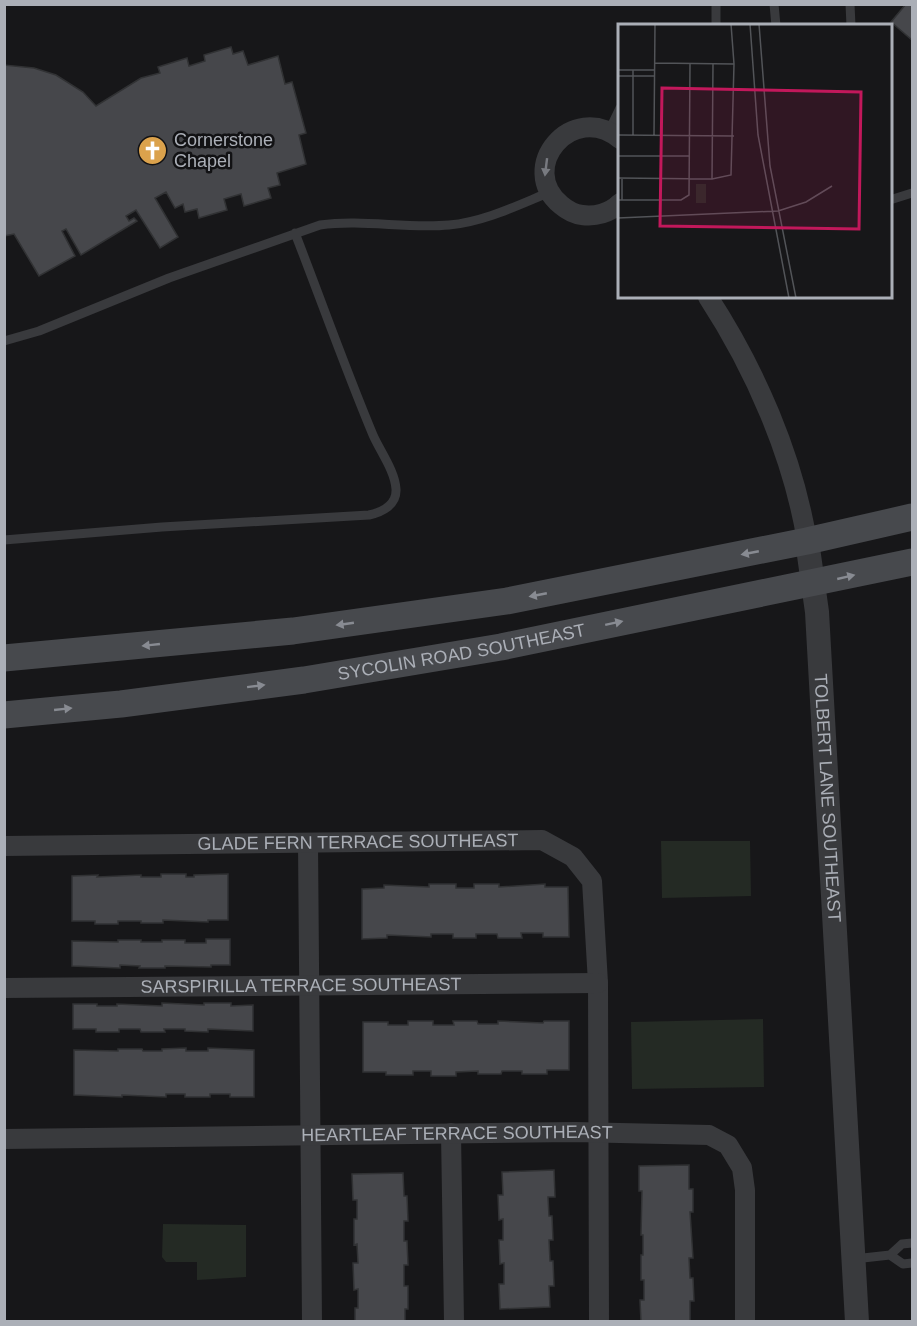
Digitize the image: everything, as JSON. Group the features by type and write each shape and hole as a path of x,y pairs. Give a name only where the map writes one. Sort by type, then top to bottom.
{"main road":[{"path":"4,658 293,631 483,604 807,541 912,517"},
{"name":"SYCOLIN ROAD SOUTHEAST","path":"4,715 121,704 304,680 501,647 912,562"}],"street":[{"path":"615,135 596,127 582,127 569,132 558,140 550,151 545,178 557,202 572,213 590,216 603,214 618,204"},
{"path":"603,214 618,223"},
{"name":"TOLBERT LANE SOUTHEAST","path":"709,298 742,356 764,401 784,455 802,514 814,584 857,1322"},
{"name":"GLADE FERN TERRACE SOUTHEAST","path":"4,846 542,840 573,857 592,881 598,983 599,1322"},
{"path":"308,843 312,1322"},
{"name":"SARSPIRILLA TERRACE SOUTHEAST","path":"4,988 598,983"},
{"name":"HEARTLEAF TERRACE SOUTHEAST","path":"4,1139 597,1132 709,1135 728,1146 742,1168 745,1190 745,1322"},
{"path":"451,1133 454,1322"}],"lane":[{"path":"716,4 716,24"},
{"path":"774,4 776,24"},
{"path":"850,4 851,24"},
{"path":"615,135 618,119"},
{"path":"4,340 39,331 169,278 320,225 339,222 408,226 450,225 469,222 550,192"},
{"path":"893,198 912,193"},
{"path":"4,540 162,527 369,515 380,512 393,502 397,491 393,478 373,436 295,233"},
{"path":"854,1259 890,1255 902,1244 912,1243"},
{"path":"890,1255 903,1264 912,1263"}],"shaded area":[{"path":"661,841 750,841 751,896 662,898"},
{"path":"763,1019 764,1087 632,1089 631,1022"},
{"path":"163,1224 246,1225 246,1277 197,1280 197,1262 166,1262 162,1257"}],"building":[{"path":"906,4 912,4 912,40 891,22"},
{"name":"Cornerstone Chapel","path":"231,47 233,54 243,51 248,65 278,56 285,84 292,82 306,133 299,135 306,164 277,173 280,185 268,188 271,198 244,206 241,194 224,199 227,210 199,218 197,209 185,212 183,204 175,208 166,192 155,198 178,237 160,248 136,210 126,216 129,221 134,218 137,221 81,255 66,229 62,231 75,256 39,276 14,234 4,236 4,65 34,68 56,75 83,92 96,106 141,78 160,73 158,67 187,58 189,66 205,61 204,55"},
{"path":"161,874 186,874 186,877 194,877 194,875 228,874 228,920 208,920 208,922 163,920 163,923 118,921 118,924 72,921 72,876 161,877"},
{"path":"429,884 456,884 456,888 474,888 474,884 499,884 499,887 545,884 545,887 568,887 569,937 543,937 543,933 521,933 522,938 498,938 497,934 476,934 476,938 453,938 453,934 431,934 431,937 387,935 387,938 362,939 362,889 384,888 384,885 429,887"},
{"path":"206,939 230,939 230,965 165,966 165,968 120,965 120,968 72,966 72,941 185,940 185,943 206,943"},
{"path":"162,1003 253,1005 253,1031 208,1029 208,1032 164,1029 165,1032 141,1032 140,1029 119,1029 119,1032 96,1032 96,1029 73,1029 73,1004 162,1006"},
{"path":"408,1021 433,1021 433,1025 454,1025 453,1021 498,1024 498,1021 543,1023 544,1021 569,1021 569,1070 547,1070 547,1074 522,1074 522,1071 502,1071 501,1074 478,1074 478,1071 456,1072 456,1076 431,1076 431,1071 413,1071 413,1075 363,1072 363,1022 408,1025"},
{"path":"186,1048 186,1051 208,1051 208,1048 254,1050 254,1097 230,1097 230,1094 210,1094 210,1097 185,1097 185,1094 166,1094 166,1097 74,1095 74,1050 162,1051 162,1049"},
{"path":"689,1165 689,1189 693,1189 693,1212 690,1212 693,1258 689,1258 694,1301 690,1301 690,1322 641,1322 640,1300 644,1300 644,1280 641,1280 643,1235 641,1235 642,1191 639,1191 639,1166"},
{"path":"554,1170 555,1197 548,1197 549,1216 552,1216 553,1240 549,1240 554,1286 549,1286 550,1307 500,1309 499,1284 504,1284 504,1263 500,1264 499,1240 503,1240 503,1219 499,1220 498,1195 503,1195 502,1172"},
{"path":"403,1173 408,1221 404,1221 404,1241 407,1241 408,1265 404,1265 404,1286 408,1286 408,1309 405,1309 405,1322 355,1322 358,1289 354,1290 353,1263 358,1263 357,1244 354,1245 357,1200 353,1200 352,1174"}],"place":[{"name":"Cornerstone Chapel","path":"153,150"}]}
